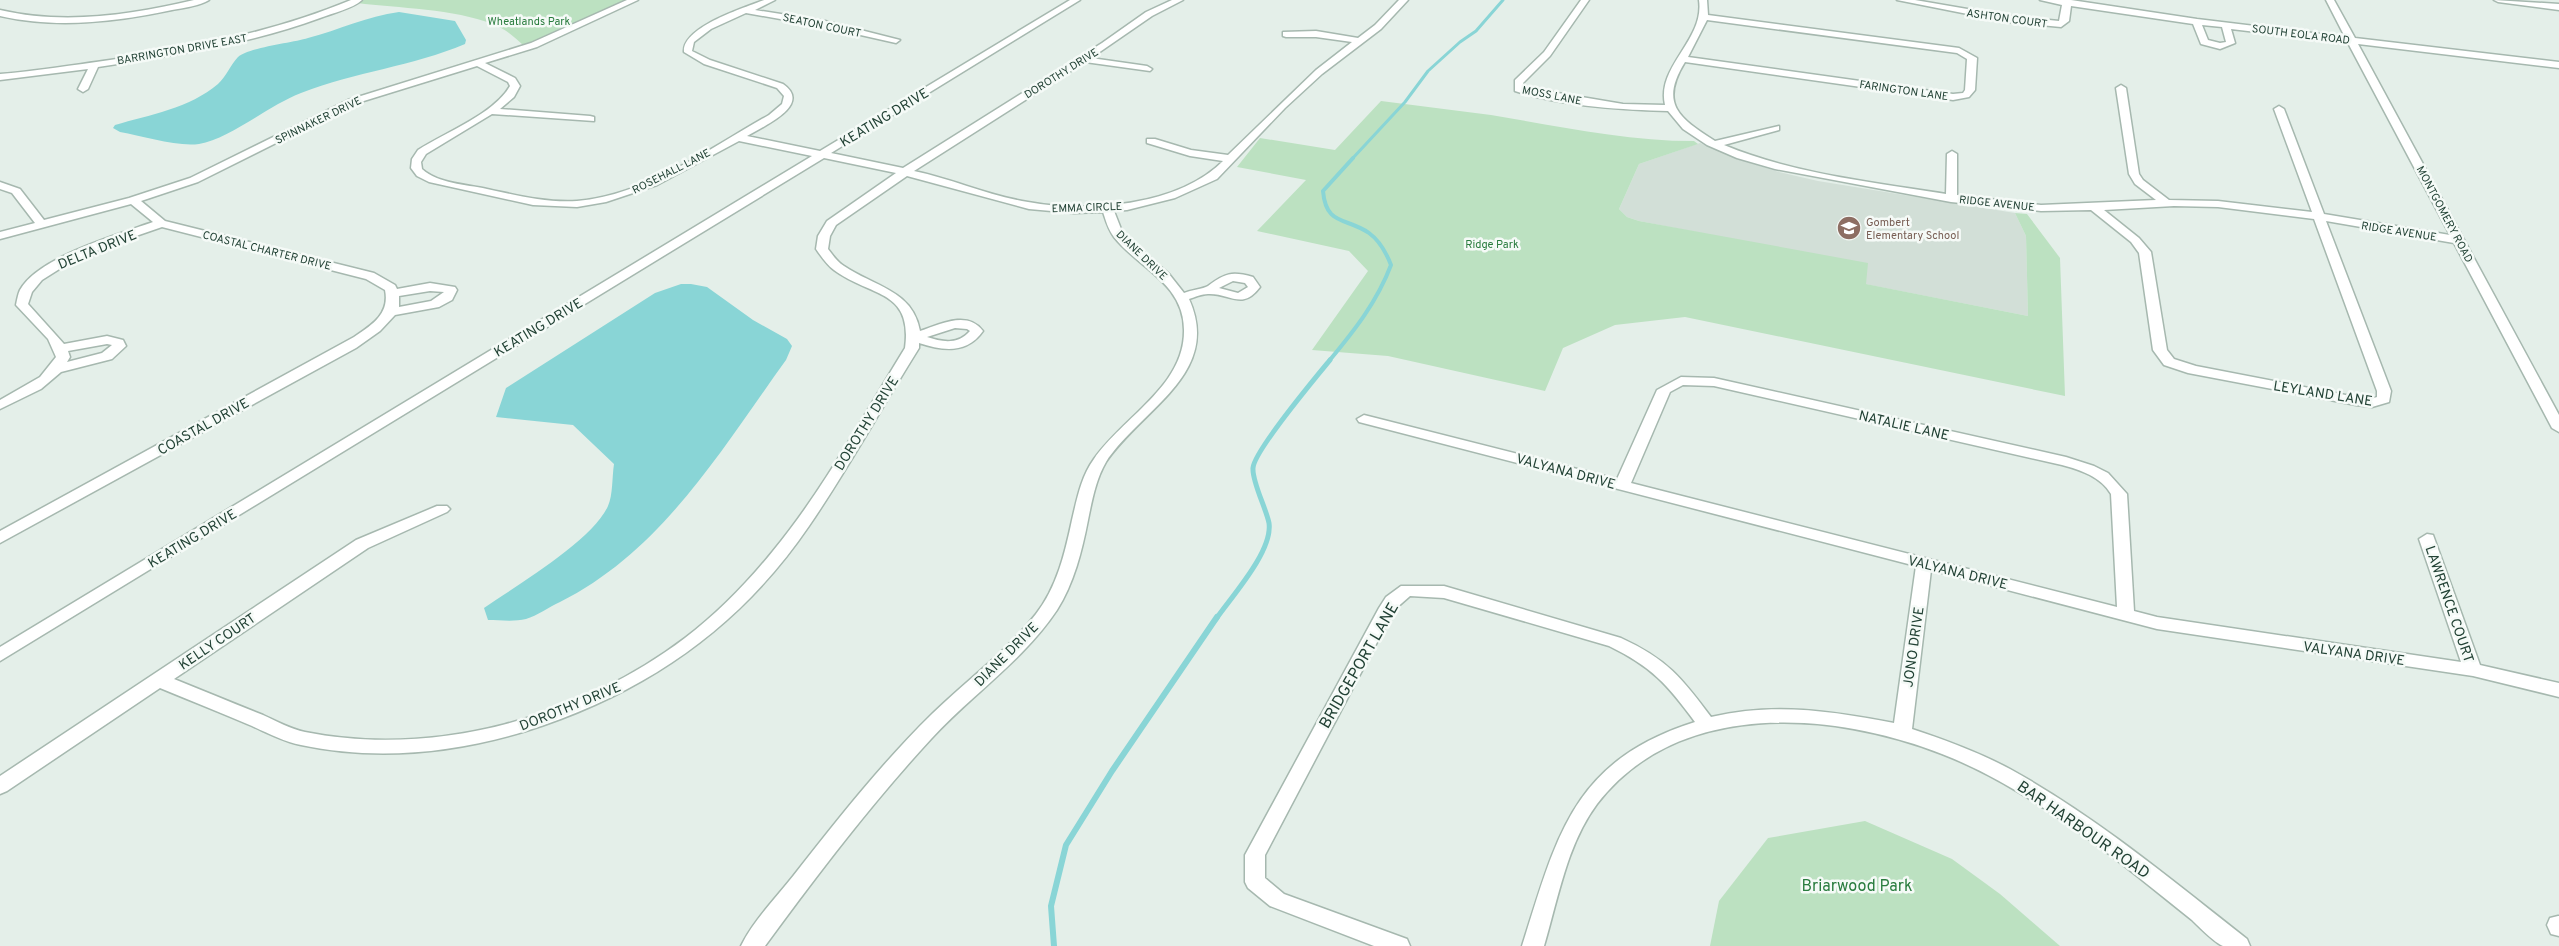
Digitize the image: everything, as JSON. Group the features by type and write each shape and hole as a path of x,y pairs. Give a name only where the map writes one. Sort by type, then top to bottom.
{"street":[{"path":"0,13 42,20 101,18 162,10 205,0"},
{"name":"BARRINGTON DRIVE EAST","path":"0,77 94,65 198,48 248,37 313,19 358,0"},
{"name":"SPINNAKER DRIVE","path":"0,236 133,200 187,183 222,168 351,102 478,63 553,37 634,0"},
{"name":"ROSEHALL LANE","path":"478,63 512,80 515,86 513,93 490,111 422,152 416,159 415,166 418,172 443,182 532,202 577,204 634,190 738,137 782,110 789,96 787,91 695,57 688,52 687,46 692,38 703,31 771,0"},
{"name":"KEATING DRIVE","path":"0,655 1076,0"},
{"name":"DOROTHY DRIVE","path":"159,680 280,732 323,743 361,747 427,745 495,733 554,714 599,696 648,671 689,643 720,617 773,563 803,524 912,348 915,337 914,321 900,301 880,288 841,270 833,264 822,249 827,229 837,217 905,172 1083,59 1149,14 1179,0"},
{"name":"EMMA CIRCLE","path":"738,137 944,180 998,199 1029,206 1074,210 1108,209 1159,200 1194,188 1213,177 1287,100 1387,19 1404,0"},
{"name":"MOSS LANE","path":"1585,0 1547,54 1518,82 1518,89 1530,93 1616,107 1670,108"},
{"path":"1670,108 1667,89 1705,17 1703,0"},
{"name":"ASHTON COURT","path":"1901,0 2044,24 2060,24 2065,21 2067,2"},
{"name":"SOUTH EOLA ROAD","path":"2044,0 2197,22 2559,65"},
{"name":"MONTGOMERY ROAD","path":"2330,0 2559,428"},
{"path":"2498,0 2559,7"},
{"name":"SEATON COURT","path":"747,11 825,24 896,40"},
{"name":"FARINGTON LANE","path":"1683,58 1953,97 1966,95 1970,90 1972,60 1970,56 1959,51 1705,17"},
{"path":"2197,22 2204,42 2220,46 2231,44 2225,25"},
{"path":"1286,34 1316,34 1360,41"},
{"path":"1083,59 1147,69"},
{"path":"83,89 94,65"},
{"path":"2122,88 2134,174 2139,182 2165,202"},
{"name":"RIDGE AVENUE","path":"1670,108 1689,128 1714,144 1758,162 1798,172 1951,198 2028,207 2165,202 2227,205 2459,240"},
{"name":"LEYLAND LANE","path":"2092,206 2135,240 2145,252 2160,350 2169,362 2220,376 2356,401 2380,402 2384,399 2384,391 2279,109"},
{"path":"490,111 590,119"},
{"path":"1714,144 1775,128"},
{"path":"1151,141 1197,154 1232,159"},
{"path":"1951,198 1952,154"},
{"path":"0,184 16,191 42,225"},
{"name":"COASTAL CHARTER DRIVE","path":"133,200 161,223 370,276 391,288 393,302"},
{"name":"DIANE DRIVE","path":"752,946 886,774 933,724 1028,636 1048,609 1068,570 1088,486 1099,462 1116,439 1163,392 1181,368 1191,342 1191,327 1183,297 1119,236 1113,227 1108,209"},
{"name":"DELTA DRIVE","path":"61,348 22,305 21,297 27,288 37,277 66,260 161,223"},
{"path":"1183,297 1211,290"},
{"name":"COASTAL DRIVE","path":"0,538 351,345 384,322 393,302"},
{"path":"0,406 32,388 56,369 63,357 61,348 107,340 118,343 119,346 107,356 56,369"},
{"name":"NATALIE LANE","path":"1622,486 1664,390 1682,381 1692,380 1714,382 2066,461 2098,473 2112,484 2119,494 2126,615"},
{"name":"VALYANA DRIVE","path":"1364,419 2126,615 2180,627 2473,670 2559,690"},
{"name":"KELLY COURT","path":"0,786 362,544 442,508"},
{"name":"LAWRENCE COURT","path":"2427,538 2473,670"},
{"name":"JONO DRIVE","path":"1902,731 1924,564"},
{"name":"BRIDGEPORT LANE","path":"1399,946 1277,900 1255,882 1255,855 1387,608 1398,596 1407,590 1444,592 1626,646 1662,669 1678,686 1707,725"},
{"name":"BAR HARBOUR ROAD","path":"1533,946 1567,841 1589,800 1604,783 1624,765 1648,750 1707,725 1773,715 1810,716 1902,731 1976,760 2056,805 2106,841 2239,946"}],"shaded area":[{"name":"Gombert Elementary School","path":"1700,143 1737,159 1779,172 1818,181 2015,213 2026,236 2028,316 1865,284 1732,239 1639,221 1627,217 1619,209 1639,164"}],"green space":[{"name":"Wheatlands Park","path":"364,0 626,0 524,46 501,28 477,19 444,12 357,3"},
{"name":"Ridge Park","path":"1381,101 1491,115 1617,136 1694,141 1698,144 1639,164 1619,209 1627,217 1639,221 1868,263 1866,284 2028,316 2026,236 2015,213 2027,214 2060,258 2065,396 1685,317 1615,325 1563,348 1545,391 1388,356 1312,350 1368,271 1349,251 1257,231 1306,180 1237,167 1260,138 1335,150"},
{"name":"Briarwood Park","path":"1865,821 1952,859 2000,894 2060,946 1710,946 1719,901 1768,838"}],"water":[{"path":"399,12 455,21 466,40 465,44 425,58 301,93 276,105 224,136 199,144 190,145 160,141 120,132 113,128 115,125 169,110 195,99 218,84 235,60 244,54"},
{"path":"681,284 707,287 753,320 787,339 792,346 786,360 738,429 687,496 659,527 629,555 596,581 534,616 517,620 488,620 484,608 552,562 587,533 600,519 608,506 612,491 614,464 573,425 496,417 506,388 655,293"}],"waterway":[{"path":"1352,159 1405,102 1428,71 1460,42 1476,31 1503,0"},
{"path":"1329,361 1372,304 1391,265 1382,247 1373,236 1361,228 1338,219 1328,210 1325,202 1323,191 1353,158"},
{"path":"1216,619 1250,573 1265,547 1269,534 1269,523 1253,474 1256,459 1274,431 1330,360"},
{"path":"1054,946 1051,906 1066,845 1112,771 1217,617"}],"place":[{"name":"Gombert Elementary School","path":"1849,228"}]}
